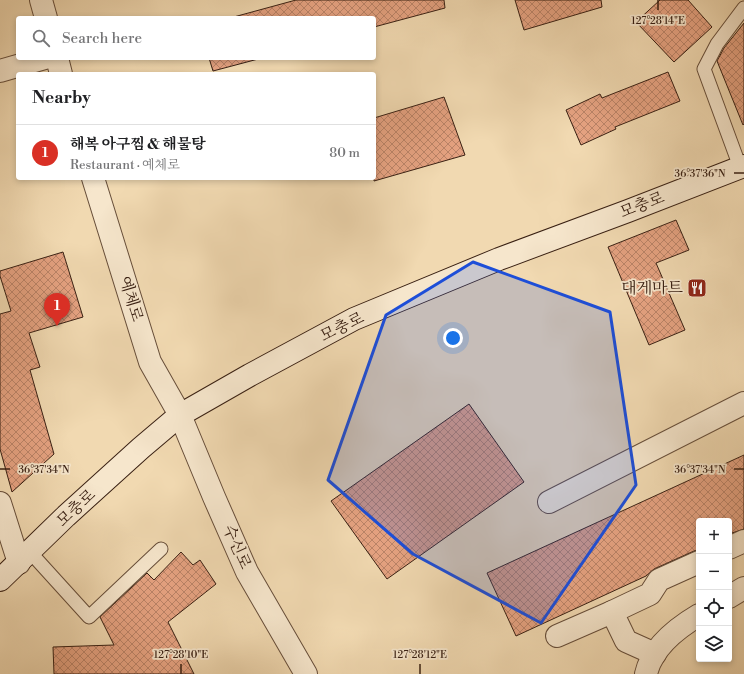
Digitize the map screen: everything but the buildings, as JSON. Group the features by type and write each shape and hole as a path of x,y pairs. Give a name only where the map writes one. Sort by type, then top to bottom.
{"street":[{"path":"41,0 45,16"},
{"path":"0,71 38,60"},
{"path":"58,60 61,72"},
{"name":"모충로","path":"0,580 66,516 180,415 354,319 499,259 628,211 742,166"},
{"name":"예체로","path":"94,180 150,362 180,415"},
{"path":"549,502 744,403"},
{"name":"수신로","path":"180,415 214,497 248,572 306,674"},
{"path":"0,503 25,557"},
{"path":"732,547 744,541"},
{"path":"557,636 650,594 659,580 696,563"},
{"path":"732,595 744,588"},
{"path":"612,612 626,641 655,654"},
{"path":"646,674 662,642 696,616"}],"lane":[{"name":"모충로","path":"742,166 704,69 717,44 744,8"},
{"path":"25,557 89,617 161,550"}],"highlighted area":[{"path":"473,262 610,312 636,485 541,623 413,554 328,480 386,315"}],"place":[{"name":"대게마트","path":"697,288"},
{"name":"해복 아구찜 & 해물탕","path":"57,326"}]}
